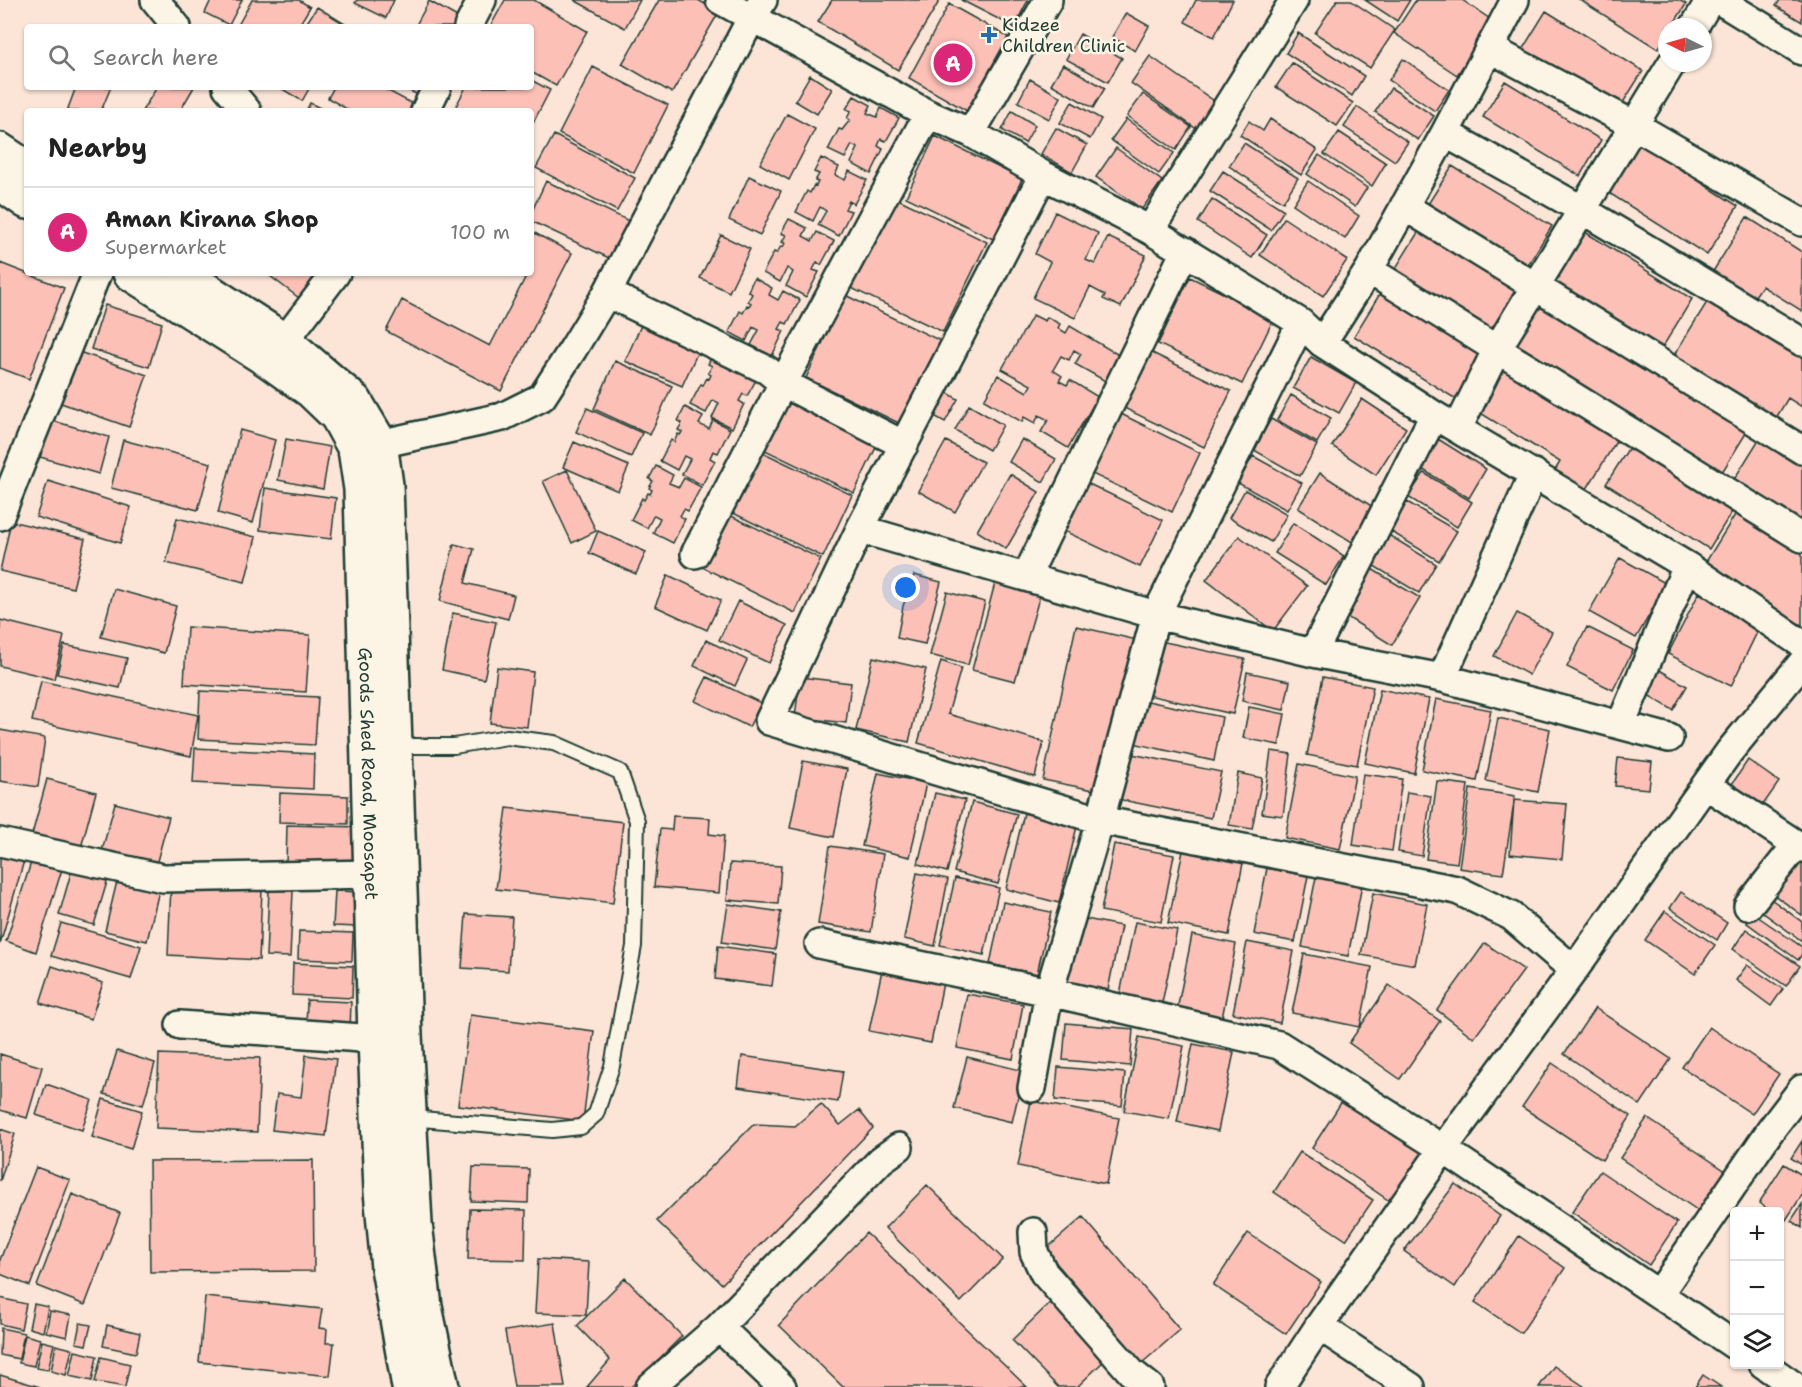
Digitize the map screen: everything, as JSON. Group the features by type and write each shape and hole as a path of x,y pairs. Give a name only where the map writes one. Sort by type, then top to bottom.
{"street":[{"path":"155,0 175,24"},
{"path":"470,24 482,0"},
{"path":"720,0 757,9 928,114 971,133 1043,175 1150,230 1301,323 1322,343 1434,415 1687,566 1802,644"},
{"path":"971,133 1048,0"},
{"path":"1150,230 1294,0"},
{"path":"1322,343 1369,270 1445,134 1515,0"},
{"path":"1699,18 1710,0"},
{"path":"1719,0 1802,51"},
{"path":"368,446 502,417 542,397 607,293 757,9"},
{"path":"1490,48 1634,124 1802,222"},
{"path":"1458,428 1497,349 1666,72"},
{"path":"230,90 244,108"},
{"path":"426,108 436,90"},
{"path":"695,554 783,383 928,114"},
{"path":"1445,134 1581,209 1802,342"},
{"path":"0,150 24,166"},
{"path":"1043,175 860,530 769,720 1100,820 1457,890 1512,916 1574,970"},
{"path":"0,183 24,200"},
{"path":"1404,206 1798,438"},
{"path":"1026,577 1185,251"},
{"path":"1369,270 1802,538"},
{"path":"0,516 96,276"},
{"name":"Goods Shed Road, Moosapet","path":"136,276 277,351"},
{"name":"Goods Shed Road, Moosapet","path":"185,276 277,351 311,391 368,446 386,485 395,746 375,1039 381,1191 388,1268 409,1387"},
{"path":"277,351 334,276"},
{"path":"607,293 767,370 783,383 904,445"},
{"path":"1032,1088 1049,992 1100,820 1156,615 1301,323"},
{"path":"1312,653 1434,415"},
{"name":"Goods Shed Road, Moosapet","path":"368,446 361,489 385,875 409,1118 415,1224 425,1307 442,1387"},
{"path":"1442,678 1534,473"},
{"path":"860,530 1156,615 1312,653 1442,678 1669,738"},
{"path":"1621,724 1687,566"},
{"path":"1279,1387 1443,1149 1729,752 1802,663"},
{"path":"1706,785 1799,846 1748,906"},
{"path":"0,842 163,878 385,875"},
{"path":"819,944 1049,992 1279,1045 1443,1149 1730,1343"},
{"path":"180,1025 375,1039"},
{"path":"1659,1294 1770,1131 1802,1089"},
{"path":"650,1387 719,1327 880,1160 899,1147"},
{"path":"1033,1232 1034,1252 1044,1273 1131,1372 1150,1387"},
{"path":"1319,1326 1411,1387"},
{"path":"719,1327 782,1387"},
{"path":"1768,1369 1793,1385"}],"lane":[{"path":"395,746 454,746 507,736 554,743 620,772 638,821 634,946 612,1066 596,1114 581,1127 552,1130 409,1118"}],"building":[{"path":"211,0 242,0 230,24 205,13"},
{"path":"252,0 299,0 310,7 300,24 239,24"},
{"path":"357,0 394,0 386,18 355,3"},
{"path":"505,0 534,0 587,31 556,86 534,74 534,24 492,24"},
{"path":"574,0 640,0 625,28"},
{"path":"659,0 698,0 719,12 672,93 622,64"},
{"path":"832,0 940,0 898,70 818,22"},
{"path":"961,0 1028,0 1014,27"},
{"path":"1196,0 1233,0 1214,37 1185,22"},
{"path":"1337,0 1350,0 1395,30 1370,68 1315,33"},
{"path":"1365,0 1410,0 1397,21"},
{"path":"1416,0 1462,0 1493,21 1457,75 1394,33"},
{"path":"1580,0 1679,0 1686,4 1677,18 1658,18 1658,49"},
{"path":"1780,0 1802,0 1802,22 1776,6"},
{"path":"429,1 468,23 468,24 417,24"},
{"path":"949,4 1008,37 967,111 909,78"},
{"path":"317,7 345,24 306,24"},
{"path":"1546,11 1643,71 1619,109 1522,50"},
{"path":"1126,13 1149,26 1135,51 1112,37"},
{"path":"1298,33 1364,76 1352,96 1286,53"},
{"path":"1080,34 1122,58 1108,82 1066,59"},
{"path":"1150,56 1217,103 1198,130 1131,83"},
{"path":"1403,59 1449,90 1435,111 1389,80"},
{"path":"1292,63 1353,103 1337,126 1276,87"},
{"path":"1063,64 1105,88 1093,108 1051,84"},
{"path":"593,67 668,105 634,173 559,134"},
{"path":"810,75 832,89 817,114 795,101"},
{"path":"1030,79 1061,97 1049,119 1018,102"},
{"path":"1505,81 1601,140 1580,176 1483,117"},
{"path":"534,82 550,90 534,121 534,108 455,108 464,90 534,90"},
{"path":"1391,88 1434,116 1418,140 1375,112"},
{"path":"75,90 110,90 102,108 68,108"},
{"path":"155,90 192,90 182,108 144,108"},
{"path":"284,90 308,90 302,101"},
{"path":"332,90 387,90 413,104 411,108 345,108 328,98"},
{"path":"408,90 428,90 424,98"},
{"path":"1143,94 1191,127 1176,150 1127,116"},
{"path":"854,96 871,105 867,113 877,117 881,108 899,118 886,141 881,139 878,146 883,149 871,174 851,163 858,148 852,145 845,158 828,150 839,129 842,130 850,120 847,118 851,111 846,109"},
{"path":"1072,102 1101,119 1090,139 1060,123"},
{"path":"310,103 320,108 308,108"},
{"path":"1357,107 1408,142 1395,161 1344,127"},
{"path":"1012,111 1035,125 1025,143 1002,130"},
{"path":"787,114 815,129 789,180 760,164"},
{"path":"1126,119 1174,153 1159,174 1111,140"},
{"path":"1270,119 1317,150 1301,175 1240,135 1249,121 1263,131"},
{"path":"1056,128 1087,145 1072,172 1041,154"},
{"path":"1339,132 1386,163 1372,186 1324,154"},
{"path":"554,135 635,178 617,211 536,168"},
{"path":"935,136 1022,179 993,239 906,197"},
{"path":"1244,143 1298,178 1283,202 1229,166"},
{"path":"1639,143 1738,206 1707,255 1609,193"},
{"path":"1116,148 1162,181 1142,209 1096,177"},
{"path":"1319,155 1367,188 1355,207 1307,174"},
{"path":"821,158 839,167 835,175 845,180 849,171 867,180 854,204 849,201 845,209 851,211 839,236 818,225 826,211 820,207 813,221 796,212 807,191 810,193 818,182 815,181 819,174 814,172"},
{"path":"1452,166 1552,226 1528,265 1428,204"},
{"path":"1223,171 1284,210 1271,230 1210,191"},
{"path":"749,176 781,191 760,235 729,220"},
{"path":"546,181 629,221 611,259 534,222 534,207"},
{"path":"1308,181 1359,216 1345,239 1293,204"},
{"path":"892,196 987,242 943,332 849,287"},
{"path":"1212,199 1267,235 1252,258 1198,222"},
{"path":"1055,212 1098,233 1086,260 1095,264 1108,237 1146,255 1121,307 1103,299 1105,295 1090,287 1075,318 1033,298 1050,262 1035,254"},
{"path":"1747,217 1802,252 1802,311 1762,286 1753,299 1712,273"},
{"path":"1284,218 1347,260 1323,296 1260,255"},
{"path":"789,219 807,228 803,236 812,241 817,232 834,241 821,265 817,262 813,270 819,272 806,297 786,286 793,272 787,268 780,282 763,273 774,252 777,253 785,243 782,242 786,235 781,233"},
{"path":"1422,226 1522,286 1494,332 1394,271"},
{"path":"1585,232 1692,299 1659,353 1552,286"},
{"path":"534,233 572,253 501,391 386,331 402,300 490,346 525,278 521,276 534,276"},
{"path":"721,235 750,249 729,292 700,278"},
{"path":"0,263 24,272 24,276 33,276 64,288 29,379 0,368"},
{"path":"270,276 321,276 303,301"},
{"path":"1190,277 1274,318 1242,384 1158,344"},
{"path":"754,278 772,288 769,295 778,300 783,291 800,300 787,324 783,322 779,329 784,331 772,356 751,345 759,330 753,327 746,341 729,332 740,311 743,313 747,305 751,303 748,301 752,294 748,291"},
{"path":"1381,292 1486,356 1459,401 1354,336"},
{"path":"845,295 945,343 905,426 806,378"},
{"path":"1709,299 1802,357 1802,407 1788,398 1773,423 1671,360"},
{"path":"1542,301 1748,430 1716,482 1510,353"},
{"path":"105,305 162,323 149,367 91,349"},
{"path":"1033,315 1045,321 1047,317 1060,324 1058,328 1066,333 1070,326 1122,357 1107,382 1075,364 1081,354 1074,350 1069,360 1061,356 1053,370 1062,376 1059,381 1067,385 1070,380 1098,397 1068,448 1041,432 1048,420 1039,415 1035,423 1024,417 1022,422 984,400 998,375 1027,392 1031,385 1002,369"},
{"path":"643,321 700,347 682,386 625,361"},
{"path":"1146,350 1231,391 1204,447 1120,406"},
{"path":"715,351 732,360 728,368 738,373 743,363 760,373 747,396 743,394 739,401 744,404 732,428 712,418 719,403 713,400 706,413 690,405 701,384 703,385 711,375 708,373 712,366 708,364"},
{"path":"79,352 147,375 129,427 61,403"},
{"path":"1311,357 1356,383 1339,413 1293,388"},
{"path":"1505,359 1622,432 1585,492 1554,472 1560,462 1474,409"},
{"path":"615,361 672,386 650,435 594,409"},
{"path":"941,389 958,399 945,422 927,412"},
{"path":"791,394 881,437 854,493 765,450"},
{"path":"1291,395 1331,418 1317,443 1277,420"},
{"path":"1362,399 1406,428 1376,475 1332,446"},
{"path":"969,405 1003,425 989,450 955,430"},
{"path":"685,407 703,417 699,424 709,429 713,420 730,429 718,453 713,451 710,458 715,461 702,485 682,474 690,459 684,456 677,470 660,461 671,440 674,442 678,434 682,432 678,430 682,423 678,421"},
{"path":"587,408 642,433 631,457 576,432"},
{"path":"1117,412 1200,453 1172,512 1088,472"},
{"path":"1271,419 1317,445 1300,476 1254,450"},
{"path":"50,420 109,437 99,474 40,457"},
{"path":"240,430 275,440 253,523 218,513"},
{"path":"1761,436 1802,462 1802,525 1733,481"},
{"path":"286,439 330,447 323,489 278,480"},
{"path":"1022,439 1056,459 1043,482 1009,462"},
{"path":"1438,439 1486,469 1469,498 1420,468"},
{"path":"123,440 211,463 198,510 111,488"},
{"path":"946,441 983,462 955,512 918,491"},
{"path":"1633,441 1736,505 1709,549 1606,484"},
{"path":"574,442 629,466 618,491 563,467"},
{"path":"758,450 852,495 823,557 729,511"},
{"path":"1253,456 1302,483 1287,510 1238,483"},
{"path":"656,466 673,475 669,483 679,487 684,478 701,487 688,511 684,509 680,516 685,519 673,543 653,533 660,518 654,515 647,528 631,520 642,498 644,500 652,490 649,488 653,481 649,479"},
{"path":"567,470 596,531 572,543 543,481"},
{"path":"1320,473 1373,507 1352,542 1298,508"},
{"path":"1424,473 1472,502 1457,527 1408,497"},
{"path":"1010,474 1039,492 1006,549 977,531"},
{"path":"48,481 131,507 120,543 36,517"},
{"path":"1085,482 1163,520 1140,567 1062,530"},
{"path":"265,488 336,498 331,539 260,530"},
{"path":"1245,490 1287,514 1271,542 1229,518"},
{"path":"1407,502 1457,531 1439,561 1390,531"},
{"path":"1741,505 1802,544 1802,626 1704,565"},
{"path":"725,513 821,559 795,613 700,566"},
{"path":"177,518 256,537 245,582 166,563"},
{"path":"11,521 85,539 73,588 0,571"},
{"path":"1293,523 1344,556 1326,585 1275,553"},
{"path":"598,531 646,552 636,574 589,553"},
{"path":"1387,534 1436,564 1419,593 1369,563"},
{"path":"1239,536 1307,586 1273,631 1206,580"},
{"path":"454,544 474,549 465,583 514,595 508,619 440,601"},
{"path":"1620,558 1667,584 1636,638 1589,612"},
{"path":"1370,568 1420,598 1392,645 1342,614"},
{"path":"668,575 721,600 707,630 655,606"},
{"path":"914,575 941,582 925,644 897,638 903,606"},
{"path":"995,583 1040,595 1015,681 972,670"},
{"path":"114,589 176,606 164,653 101,637"},
{"path":"947,592 985,602 968,665 930,655"},
{"path":"1699,593 1761,624 1731,686 1668,654"},
{"path":"738,601 787,625 769,663 719,640"},
{"path":"453,613 496,622 484,679 442,670"},
{"path":"1517,613 1552,632 1529,675 1494,656"},
{"path":"0,620 64,636 54,679 0,666"},
{"path":"1076,626 1137,640 1104,792 1043,780"},
{"path":"187,627 310,635 306,692 184,684"},
{"path":"1587,627 1633,650 1613,690 1567,667"},
{"path":"706,640 747,660 735,686 694,666"},
{"path":"1160,641 1245,659 1233,714 1148,695"},
{"path":"64,645 127,658 120,688 57,674"},
{"path":"873,657 926,669 909,742 856,730"},
{"path":"941,661 961,668 948,714 1044,742 1035,777 918,743"},
{"path":"1651,665 1687,686 1673,710 1638,689"},
{"path":"497,667 533,672 527,727 490,723"},
{"path":"1247,672 1290,681 1284,710 1242,701"},
{"path":"707,677 761,703 749,727 695,701"},
{"path":"800,677 851,683 846,723 795,717"},
{"path":"1323,677 1373,687 1357,765 1307,755"},
{"path":"41,681 198,715 191,756 32,721"},
{"path":"1380,689 1429,699 1414,773 1365,763"},
{"path":"200,691 318,697 315,745 198,739"},
{"path":"1436,699 1491,710 1477,781 1422,770"},
{"path":"1143,700 1222,717 1214,761 1133,743"},
{"path":"1249,707 1285,714 1279,745 1243,738"},
{"path":"1498,718 1550,729 1538,792 1486,781"},
{"path":"0,730 45,738 38,787 0,781"},
{"path":"195,748 314,754 313,789 193,783"},
{"path":"1271,751 1291,754 1283,816 1262,813"},
{"path":"1127,753 1221,772 1211,818 1117,799"},
{"path":"1618,758 1652,762 1649,789 1615,786"},
{"path":"1748,760 1779,782 1758,812 1728,790"},
{"path":"803,761 847,769 834,837 790,828"},
{"path":"1299,764 1355,776 1340,849 1285,838"},
{"path":"878,773 926,783 910,857 862,846"},
{"path":"1238,773 1262,778 1252,829 1229,825"},
{"path":"1363,774 1402,779 1392,851 1353,845"},
{"path":"47,779 96,792 79,855 30,842"},
{"path":"1437,781 1468,785 1457,863 1426,859"},
{"path":"1470,789 1515,796 1503,874 1459,868"},
{"path":"1407,792 1431,796 1422,856 1398,852"},
{"path":"280,793 348,796 348,824 279,822"},
{"path":"935,793 965,800 947,872 918,864"},
{"path":"1514,800 1567,804 1562,859 1510,854"},
{"path":"972,802 1017,814 998,884 954,872"},
{"path":"115,803 169,817 154,872 100,858"},
{"path":"507,808 623,822 613,903 496,889"},
{"path":"1024,813 1077,826 1059,903 1006,889"},
{"path":"673,816 710,818 709,834 724,836 719,893 654,887 660,829 672,830"},
{"path":"287,825 358,827 356,866 286,864"},
{"path":"1114,844 1174,855 1161,922 1101,911"},
{"path":"830,846 883,854 871,932 818,924"},
{"path":"1184,846 1244,858 1229,935 1168,923"},
{"path":"0,850 25,857 0,944"},
{"path":"34,853 64,863 36,952 6,941"},
{"path":"1795,858 1802,863 1802,915 1770,892"},
{"path":"74,862 110,872 94,925 59,915"},
{"path":"730,863 781,866 778,904 727,900"},
{"path":"1267,868 1308,876 1295,942 1254,934"},
{"path":"119,873 161,882 147,941 105,931"},
{"path":"917,873 948,879 935,946 904,939"},
{"path":"1316,877 1362,885 1348,956 1302,947"},
{"path":"955,878 999,888 984,955 940,945"},
{"path":"171,885 262,890 259,960 168,955"},
{"path":"269,890 293,891 290,957 266,956"},
{"path":"335,891 361,892 359,927 333,926"},
{"path":"1681,892 1727,923 1717,940 1670,908"},
{"path":"1373,893 1427,904 1415,965 1361,955"},
{"path":"1767,896 1802,922 1802,941 1758,909"},
{"path":"1003,902 1051,912 1037,974 990,964"},
{"path":"728,904 781,912 775,950 722,942"},
{"path":"1665,911 1715,945 1695,974 1645,940"},
{"path":"466,914 512,917 508,971 462,968"},
{"path":"1754,914 1802,947 1802,954 1798,960 1747,923"},
{"path":"1076,917 1121,926 1108,990 1063,981"},
{"path":"1135,922 1177,930 1161,1008 1119,999"},
{"path":"61,923 141,946 131,979 51,956"},
{"path":"1746,929 1800,966 1786,986 1733,949"},
{"path":"299,931 353,933 352,961 298,959"},
{"path":"1192,935 1236,944 1221,1024 1176,1015"},
{"path":"1247,942 1294,951 1280,1023 1233,1013"},
{"path":"1485,943 1524,970 1474,1038 1437,1010"},
{"path":"718,946 776,954 772,986 715,979"},
{"path":"1304,954 1372,967 1360,1027 1292,1013"},
{"path":"293,963 353,966 352,998 292,995"},
{"path":"1747,965 1783,989 1771,1006 1736,980"},
{"path":"52,966 103,983 91,1019 40,1003"},
{"path":"882,970 943,983 931,1043 869,1031"},
{"path":"1389,985 1440,1021 1400,1079 1349,1043"},
{"path":"967,994 1023,1004 1013,1059 957,1048"},
{"path":"307,1000 351,1002 350,1030 306,1028"},
{"path":"1595,1008 1671,1059 1640,1105 1564,1054"},
{"path":"470,1015 594,1031 583,1121 458,1105"},
{"path":"1066,1023 1133,1029 1130,1066 1063,1060"},
{"path":"1709,1027 1779,1074 1752,1114 1682,1067"},
{"path":"1139,1037 1184,1046 1169,1119 1124,1111"},
{"path":"1193,1044 1234,1052 1218,1131 1177,1122"},
{"path":"117,1051 155,1063 143,1105 104,1094"},
{"path":"0,1054 42,1067 27,1118 0,1110"},
{"path":"159,1054 260,1058 257,1132 156,1128"},
{"path":"306,1055 336,1059 326,1136 272,1130 277,1094 301,1097"},
{"path":"742,1056 843,1071 838,1102 738,1087"},
{"path":"967,1057 1024,1071 1012,1122 954,1108"},
{"path":"1552,1063 1631,1116 1602,1160 1522,1107"},
{"path":"1058,1067 1125,1073 1122,1106 1055,1100"},
{"path":"46,1084 92,1100 82,1130 36,1115"},
{"path":"1344,1098 1424,1153 1391,1202 1312,1148"},
{"path":"103,1099 142,1111 131,1149 92,1137"},
{"path":"1031,1101 1119,1118 1106,1184 1018,1166"},
{"path":"821,1104 840,1125 859,1110 873,1128 722,1284 657,1221 754,1124 795,1126"},
{"path":"1647,1118 1730,1174 1703,1214 1620,1158"},
{"path":"0,1129 15,1134 0,1181"},
{"path":"1802,1141 1802,1165 1791,1158"},
{"path":"1300,1152 1373,1200 1346,1240 1274,1192"},
{"path":"313,1160 314,1271 150,1272 149,1161"},
{"path":"1784,1164 1802,1175 1802,1195 1786,1220 1784,1207 1765,1207 1759,1203"},
{"path":"36,1167 70,1180 30,1286 0,1274 0,1260"},
{"path":"473,1167 529,1169 528,1203 471,1201"},
{"path":"1600,1171 1677,1223 1649,1265 1572,1212"},
{"path":"1455,1184 1500,1216 1455,1287 1404,1251"},
{"path":"927,1185 1003,1259 961,1302 885,1228"},
{"path":"72,1194 120,1213 85,1305 37,1286"},
{"path":"1802,1204 1802,1228 1791,1221"},
{"path":"470,1209 526,1210 525,1260 468,1259"},
{"path":"1083,1217 1180,1330 1142,1363 1045,1250"},
{"path":"866,1233 1027,1387 843,1387 779,1325"},
{"path":"1248,1233 1321,1282 1286,1334 1213,1285"},
{"path":"1519,1236 1565,1268 1521,1333 1475,1302"},
{"path":"538,1259 589,1262 586,1315 535,1313"},
{"path":"625,1278 682,1336 631,1387 587,1387 610,1360 577,1326"},
{"path":"205,1297 322,1309 319,1328 327,1329 326,1343 334,1343 330,1376 199,1362"},
{"path":"0,1298 26,1304 21,1329 0,1324"},
{"path":"1053,1300 1108,1357 1077,1387 1058,1387 1012,1340"},
{"path":"34,1304 48,1307 43,1332 29,1328"},
{"path":"50,1311 71,1315 67,1337 46,1332"},
{"path":"80,1323 91,1325 86,1345 76,1343"},
{"path":"555,1323 565,1387 514,1387 505,1331"},
{"path":"107,1325 140,1333 136,1353 103,1346"},
{"path":"1,1328 24,1333 19,1359 0,1355"},
{"path":"25,1335 40,1339 34,1366 19,1363"},
{"path":"42,1341 54,1344 48,1370 36,1368"},
{"path":"56,1345 72,1349 66,1375 51,1371"},
{"path":"75,1351 97,1356 92,1381 69,1376"},
{"path":"101,1357 130,1364 125,1387 95,1382"},
{"path":"1554,1366 1585,1387 1539,1387"},
{"path":"0,1375 40,1387 0,1387"},
{"path":"1703,1375 1721,1387 1695,1387"}],"place":[{"name":"Kidzee Children Clinic","path":"989,35"},
{"name":"Aman Kirana Shop","path":"953,63"}]}
